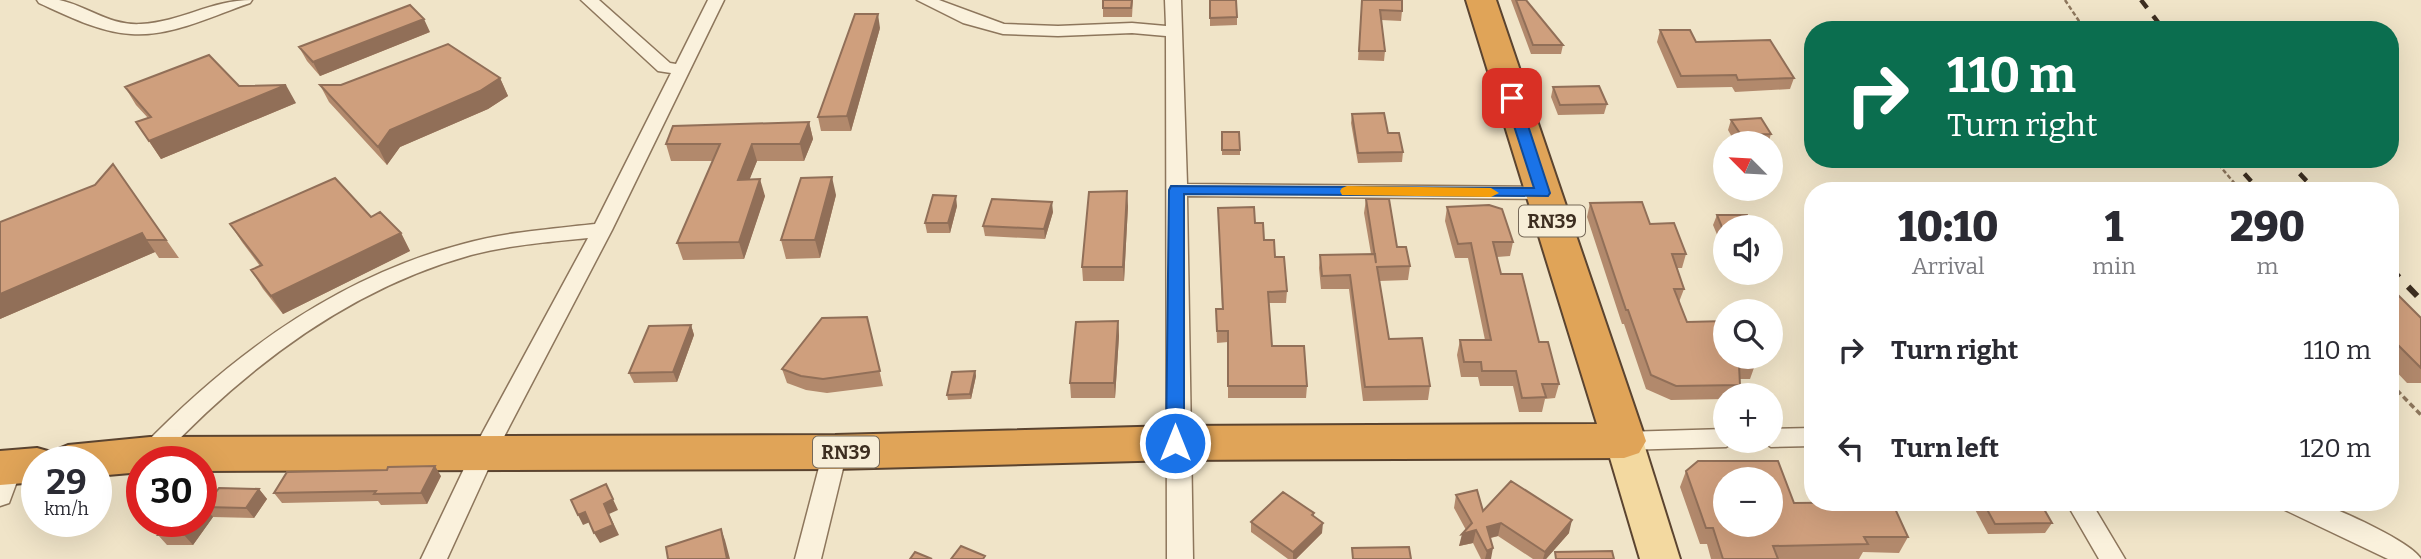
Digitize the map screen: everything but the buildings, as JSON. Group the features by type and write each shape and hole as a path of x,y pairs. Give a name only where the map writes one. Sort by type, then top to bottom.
{"highway":[{"name":"RN39","path":"217,454 835,452 1175,443 1624,441 1481,0"}],"main road":[{"path":"1624,441 1660,559"}],"street":[{"path":"45,0 128,29 162,25 244,0"},
{"path":"589,0 664,67 681,70"},
{"path":"434,559 483,454 602,230 716,0"},
{"path":"925,0 969,19 1003,29 1132,28 1175,32"},
{"path":"1173,0 1177,190 1175,443 1180,559"},
{"path":"1177,190 1542,193"},
{"path":"157,446 182,418 249,360 295,328 367,289 411,269 466,250 602,230"},
{"path":"1783,438 1804,437"},
{"path":"1624,441 1713,439"},
{"path":"808,559 835,452"},
{"path":"2083,511 2112,559"},
{"path":"2312,511 2390,547 2408,559"}],"path":[{"path":"2065,0 2079,21"},
{"path":"2222,168 2233,182"},
{"path":"2399,392 2421,415"}],"railway":[{"path":"2141,0 2157,21"},
{"path":"2239,168 2252,182"},
{"path":"2294,168 2308,182"},
{"path":"2399,277 2421,300"}],"slow traffic":[{"path":"1347,191 1491,193"}],"route":[{"path":"1175,443 1177,190 1542,193 1512,98"}]}
